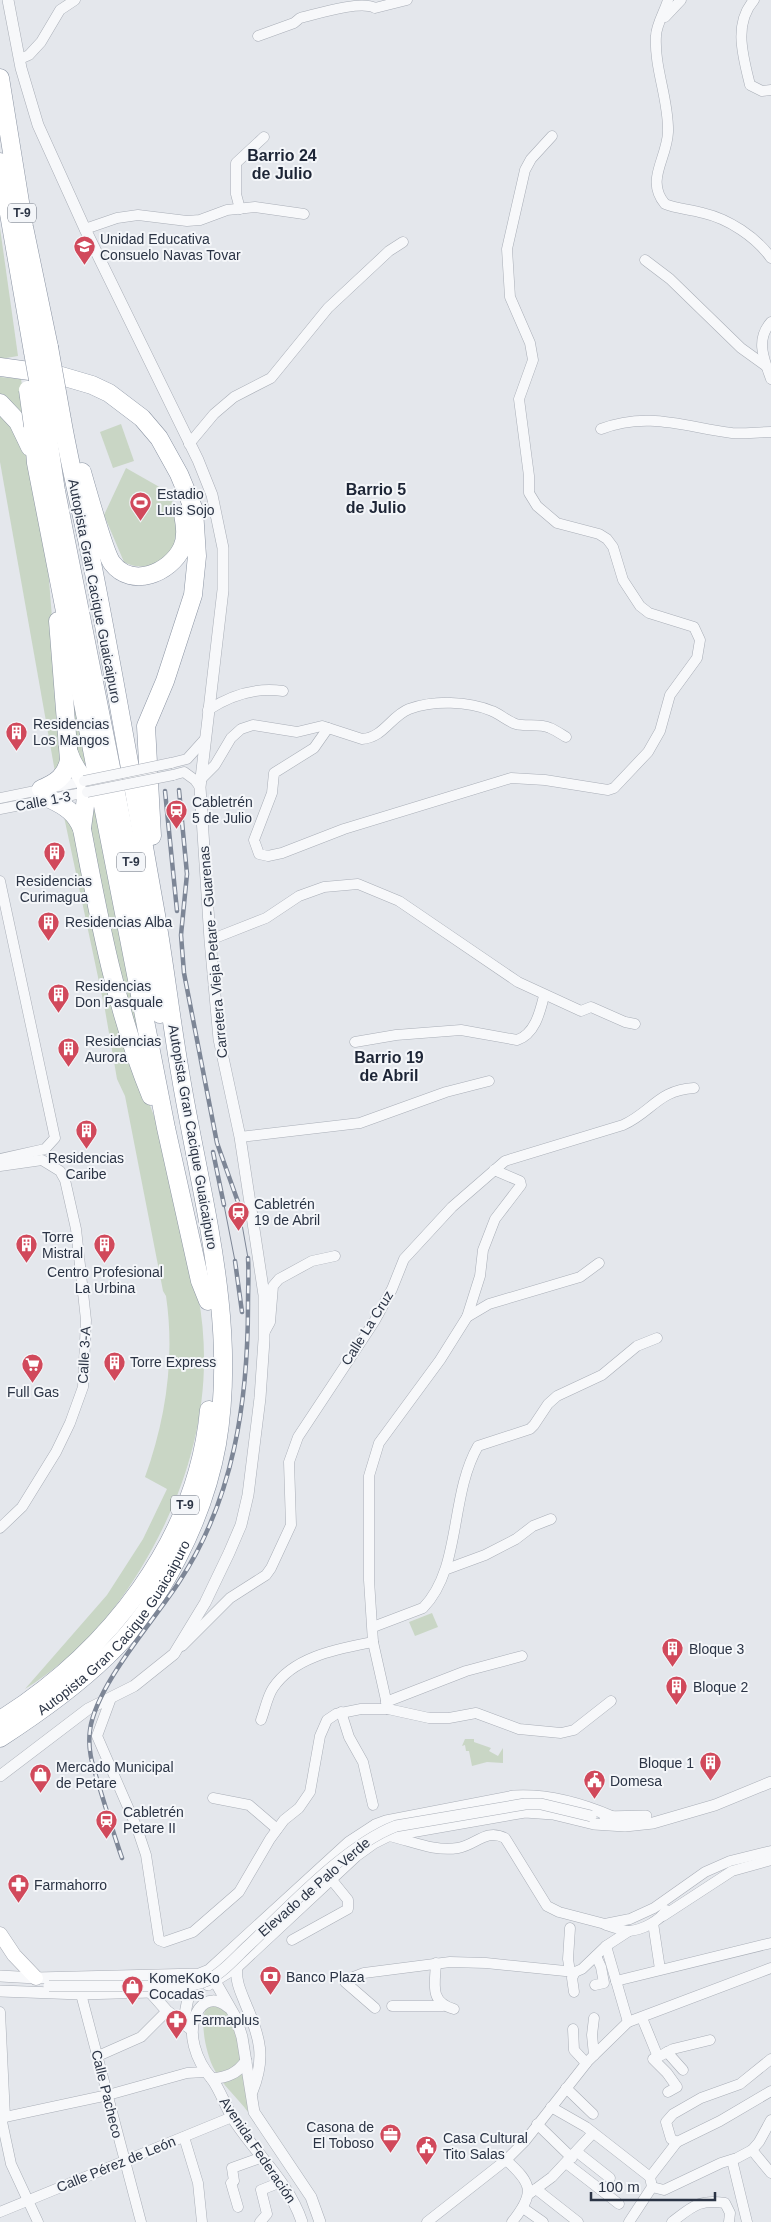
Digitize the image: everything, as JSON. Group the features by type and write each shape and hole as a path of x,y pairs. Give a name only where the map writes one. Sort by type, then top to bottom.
{"highway":[{"name":"Autopista Gran Cacique Guaicaipuro","path":"0,78 24,227 36,351"},
{"name":"Autopista Gran Cacique Guaicaipuro","path":"0,162 28,325 95,582 160,941 181,1078 207,1210 221,1312 222,1384 217,1444 198,1509 173,1564 136,1624 109,1655 0,1720"},
{"path":"0,374 37,379 90,395 111,407 152,446 174,485 184,520 185,535 181,549 170,564 159,571 145,576 132,576 122,572 112,563 84,478 53,422 36,351"},
{"path":"0,367 58,375 92,385 109,393 142,418 159,438 179,474 194,510 197,556 193,595 165,680 146,726 148,793 160,941"},
{"path":"0,403 18,422 36,463 61,583 166,1128 200,1281 208,1301"},
{"name":"Autopista Gran Cacique Guaicaipuro","path":"0,1738 29,1720 72,1676 93,1646 141,1589 162,1557 187,1500 202,1452 209,1416 213,1357 199,1218 118,795 56,491 53,422"},
{"path":"36,463 53,422"},
{"path":"61,583 57,595 69,760 65,774 45,794 68,808 78,820 82,829 100,924 117,991 138,1059 166,1128"},
{"path":"69,753 75,770 85,787 82,829"}],"main road":[{"path":"0,1934 14,1955 36,1978"}],"street":[{"name":"Carretera Vieja Petare - Guarenas","path":"0,1776 88,1710 145,1678 174,1654 205,1602 241,1525 252,1462 264,1334 264,1295 259,1252 240,1137 219,1039 210,940 201,782 223,590 223,548 212,495 85,229 38,125 20,59 8,0"},
{"path":"20,59 29,55 41,42 60,10 75,0"},
{"path":"258,36 294,23 300,18 346,6 372,5 375,8 407,0"},
{"path":"668,0 656,35 668,131 664,156 655,182 657,193 665,204 704,213 740,230 761,246 771,258"},
{"path":"662,20 681,0"},
{"path":"754,0 745,12 741,22 744,60 750,85 762,91 771,90"},
{"path":"328,728 314,748 274,773 272,793 254,840 259,854 268,856 282,853 344,829 511,778 545,780 608,790 614,788 648,752 660,731 670,695 697,658 700,647 698,632 690,625 649,613 640,606 623,580 613,547 607,539 598,534 556,523 537,506 529,493 529,476 519,399 533,360 530,343 510,297 507,249 525,170 531,159 552,136"},
{"path":"240,209 236,194 236,163 264,137"},
{"path":"85,229 129,216 187,221 255,207 304,214"},
{"path":"189,444 214,414 228,401 271,378 328,308 388,251 403,242"},
{"path":"645,260 670,279 741,348 766,366"},
{"path":"771,322 762,336 766,366 771,379"},
{"path":"601,429 633,419 671,421 734,433 771,432"},
{"path":"208,710 225,699 246,693 271,689 283,692"},
{"path":"85,787 184,772 201,782 215,765 231,738 241,729 253,724 297,732 322,726 362,739 379,733 409,709 434,704 463,703 494,712 510,722 523,726 549,727 566,737"},
{"path":"85,787 187,759 205,739"},
{"name":"Calle 1-3","path":"0,798 45,794 85,787"},
{"name":"Calle 1-3","path":"0,809 45,794"},
{"path":"0,881 55,1138 45,1149 0,1159"},
{"path":"210,940 266,918 299,896 324,887 358,884 399,901 518,982 544,996 581,1010 591,1007 625,1022 635,1024"},
{"path":"355,1042 396,1035 461,1030 517,1040 524,1038 535,1023 544,996"},
{"path":"240,1137 360,1123 446,1092 489,1080"},
{"name":"Calle La Cruz","path":"174,1654 230,1598 266,1575 271,1568 291,1525 289,1462 298,1437 374,1322 392,1289 404,1259 452,1207 482,1178 505,1161 623,1125 633,1120 666,1094 694,1088"},
{"name":"Calle 3-A","path":"0,1166 34,1159 52,1164 60,1171 65,1180 76,1229 86,1320 83,1387 76,1410 56,1452 22,1507 0,1528"},
{"path":"387,1705 373,1642 369,1580 369,1476 379,1444 440,1360 467,1317 480,1276 483,1250 495,1220 521,1185 520,1181 516,1178 494,1170"},
{"path":"264,1334 270,1322 273,1286 279,1280 312,1261 335,1256"},
{"path":"467,1317 489,1304 580,1277 599,1263"},
{"path":"373,1627 423,1608 429,1602 447,1569 460,1494 470,1460 478,1446 530,1429 548,1404 557,1396 602,1375 637,1346 657,1338"},
{"path":"447,1569 477,1558 516,1539 533,1526 551,1519"},
{"path":"261,1720 272,1689 287,1670 340,1649 373,1642"},
{"path":"111,1698 97,1736 138,1828 146,1855 153,1910 160,1942 193,1932 239,1892 284,1820 299,1808 310,1792 322,1730 327,1720 341,1712 387,1705 466,1672 522,1656"},
{"path":"387,1705 429,1718 449,1718 476,1713 519,1729 561,1733 574,1730 611,1701"},
{"path":"341,1712 349,1736 363,1762 373,1805"},
{"path":"0,1991 81,1994 150,1993 201,1988 216,1981 237,1967 356,1856 388,1836 525,1812 538,1812 594,1824 664,1814 700,1803 771,1774"},
{"path":"0,1976 36,1978 191,1976 209,1970 349,1842 375,1825 514,1796 527,1795 567,1802 612,1821 653,1823 715,1805 771,1782"},
{"path":"213,1798 225,1798 249,1804 277,1830"},
{"name":"Elevado de Palo Verde","path":"31,1993 49,1986 177,1986 195,1985 208,1980 228,1965 342,1859 376,1834 396,1826 525,1804 541,1804 612,1821"},
{"path":"388,1836 436,1849 450,1850 465,1847 489,1834 500,1835 505,1838 547,1906 559,1912 629,1931"},
{"path":"605,1924 630,1919 646,1911 705,1872 730,1861 771,1851"},
{"path":"375,2008 345,1982 346,1980 364,1973 436,1963 486,1962 572,1972 582,1969 606,1946 629,1931 653,1923 732,1872 771,1860"},
{"path":"292,1940 348,1909 348,1900 331,1879"},
{"path":"663,1916 677,1891"},
{"path":"653,1923 660,1969"},
{"path":"570,1928 568,1959 572,1972 574,1992"},
{"path":"616,1981 771,1943"},
{"path":"606,1946 628,2022"},
{"path":"595,1985 604,1983 601,1967 596,1956"},
{"path":"436,1963 435,1994 443,2006"},
{"path":"237,1967 237,1981 260,2048 258,2076 251,2093"},
{"path":"427,2222 506,2160 586,2063 628,2022 771,1968"},
{"path":"5,2117 108,2095 187,2073 226,2077 236,2072 246,2061 242,2037 236,2018 228,2007 209,1970"},
{"path":"187,2027 191,1976"},
{"path":"36,1978 49,1986"},
{"path":"150,1993 167,2011 187,2027 208,2076"},
{"name":"Calle Pacheco","path":"81,1994 141,2222"},
{"path":"187,2027 205,2003 219,2001 228,2007"},
{"path":"392,2006 443,2006 454,2009"},
{"path":"98,2056 141,2037 167,2011"},
{"path":"0,2012 5,2117 11,2164 38,2222"},
{"path":"594,2018 592,2035 594,2055"},
{"path":"642,2018 663,2054 682,2070"},
{"path":"572,2029 574,2050 586,2063"},
{"path":"668,2092 677,2087 667,2073 653,2059 692,2043 710,2040"},
{"path":"677,2142 671,2140 666,2122 674,2114 701,2098 740,2084 771,2059"},
{"name":"Avenida Federación","path":"246,2061 254,2112 258,2121 311,2197 320,2222"},
{"name":"Avenida Federación","path":"208,2076 232,2117 260,2158 281,2182 295,2205 302,2222"},
{"path":"566,2088 593,2114"},
{"path":"628,2222 677,2142 720,2121 771,2091"},
{"path":"551,2107 594,2133 651,2182 664,2190 752,2150 759,2142 771,2120"},
{"name":"Calle Pérez de León","path":"0,2212 232,2117"},
{"path":"537,2124 619,2204"},
{"path":"512,2222 533,2191 572,2158 594,2133"},
{"path":"184,2137 198,2183 202,2222"},
{"path":"752,2150 771,2172"},
{"path":"238,2207 231,2183 234,2181 232,2168 260,2158"},
{"path":"572,2158 610,2178"},
{"path":"506,2160 522,2174 533,2191 578,2222"},
{"path":"732,2160 747,2222"},
{"path":"0,2166 11,2164"},
{"path":"262,2221 267,2214 261,2190 281,2182"},
{"path":"672,2222 691,2207 708,2200 725,2203 730,2213 729,2222"},
{"path":"523,2208 543,2222"}],"green space":[{"path":"0,228 18,356 0,359"},
{"path":"0,377 21,379 28,426 0,399"},
{"path":"0,407 25,446 48,568 64,765 55,772 0,462"},
{"path":"121,424 134,461 113,468 100,432"},
{"name":"Estadio Luis Sojo","path":"126,468 170,493 177,519 177,538 168,555 152,565 143,567 133,566 124,562 104,515"},
{"path":"66,669 94,771 84,773 78,766"},
{"path":"95,798 152,1075 140,1057 86,828"},
{"path":"48,808 70,813 140,1078 164,1147 195,1278 203,1328 204,1361 198,1426 190,1458 180,1489 152,1549 127,1590 98,1628 64,1661 25,1689 107,1595 143,1539 167,1489 145,1477 158,1433 167,1388 169,1319 166,1296 163,1291 125,1096 117,1079 105,1010 63,812"},
{"path":"432,1613 438,1627 415,1636 409,1622"},
{"path":"465,1739 474,1739 474,1742 491,1748 489,1751 498,1756 503,1748 503,1763 487,1762 472,1766 469,1751 466,1751 465,1745 462,1746"},
{"path":"221,2003 234,2028 238,2042 244,2070 248,2112 217,2075 206,2046 203,2027 205,2010 208,2004"}],"tram line":[{"path":"238,1202 248,1258"},
{"path":"224,1205 235,1261"}],"railway":[{"path":"179,790 187,874 181,935 184,973 217,1143 238,1202"},
{"path":"165,791 177,911"},
{"path":"213,1152 224,1205"},
{"path":"122,1858 92,1760 89,1746 90,1730 94,1712 114,1674 179,1582 198,1550 213,1517 225,1483 241,1413 245,1377 248,1258"},
{"path":"235,1261 242,1312"}],"place":[{"name":"Unidad Educativa Consuelo Navas Tovar","path":"84,266"},
{"name":"Estadio Luis Sojo","path":"141,521"},
{"name":"Residencias Los Mangos","path":"17,751"},
{"name":"Cabletrén 5 de Julio","path":"176,829"},
{"name":"Residencias Curimagua","path":"54,872"},
{"name":"Residencias Alba","path":"49,941"},
{"name":"Residencias Don Pasquale","path":"59,1013"},
{"name":"Residencias Aurora","path":"69,1068"},
{"name":"Residencias Caribe","path":"86,1149"},
{"name":"Cabletrén 19 de Abril","path":"238,1231"},
{"name":"Centro Profesional La Urbina","path":"105,1263"},
{"name":"Torre Mistral","path":"26,1264"},
{"name":"Torre Express","path":"114,1381"},
{"name":"Full Gas","path":"33,1383"},
{"name":"Bloque 3","path":"673,1668"},
{"name":"Bloque 2","path":"677,1706"},
{"name":"Bloque 1","path":"710,1782"},
{"name":"Mercado Municipal de Petare","path":"40,1794"},
{"name":"Domesa","path":"594,1800"},
{"name":"Cabletrén Petare II","path":"107,1839"},
{"name":"Farmahorro","path":"18,1904"},
{"name":"Banco Plaza","path":"270,1996"},
{"name":"KomeKoKo Cocadas","path":"133,2005"},
{"name":"Farmaplus","path":"177,2039"},
{"name":"Casona de El Toboso","path":"390,2154"},
{"name":"Casa Cultural Tito Salas","path":"427,2165"}],"district":[{"name":"Barrio 24 de Julio","path":"282,164"},
{"name":"Barrio 5 de Julio","path":"376,498"},
{"name":"Barrio 19 de Abril","path":"389,1066"}]}
